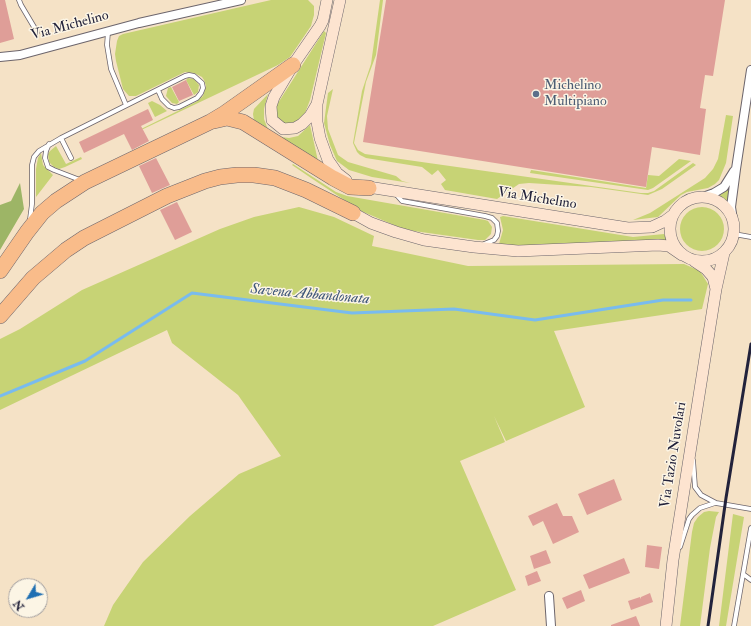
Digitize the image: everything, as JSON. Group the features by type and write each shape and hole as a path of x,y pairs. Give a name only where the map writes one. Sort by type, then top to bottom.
{"highway":[{"path":"0,271 42,213 56,201 85,182 210,122 293,65"},
{"path":"210,122 226,118 243,122 332,178 350,187 368,188"},
{"path":"0,316 34,278 66,250 84,238 167,196 220,176 254,175 275,178 306,190 353,213"}],"street":[{"name":"Via Michelino","path":"0,57 20,55 108,32 139,22 241,0"},
{"name":"Via Michelino","path":"340,0 317,104 317,122 320,138 328,160 337,173 343,178 354,184 368,188 628,228 652,227 665,221 673,215"},
{"path":"317,104 310,116 302,124 295,128 283,129 272,120 271,106 274,97 293,65 320,26 323,20 324,3"},
{"path":"687,258 701,262 709,261 724,253 731,244 734,234 731,207 751,70"},
{"path":"716,289 712,277 706,268 687,258 675,246 670,236 670,225 673,215 678,207 686,201 714,193 724,187 736,169"},
{"path":"703,197 713,199 722,204 729,211 733,220"},
{"name":"Via Michelino","path":"353,213 371,223 424,240 474,247 518,251 658,245 669,246 687,258"},
{"name":"Via Tazio Nuvolari","path":"666,626 673,560 716,289 724,253"},
{"path":"549,596 551,626"}],"lane":[{"path":"20,0 21,5 37,32"},
{"path":"108,32 107,46 111,69 126,105"},
{"path":"27,232 32,204 32,165 34,158 40,151 49,144 184,76 189,75 199,79 203,88 197,98 174,108 166,103 158,90"},
{"path":"61,138 71,158"},
{"path":"49,144 45,158 48,167 85,182"},
{"name":"Via Michelino","path":"393,192 402,201 492,218 497,223 497,236 494,240 488,243 474,247"},
{"path":"734,234 751,237"},
{"path":"692,440 695,487 701,495 716,503 751,509"},
{"path":"673,560 692,515 700,508 716,503"},
{"path":"734,626 751,528"},
{"path":"744,574 751,580"}],"green space":[{"path":"271,0 308,0 314,6 314,15 311,26 290,57 278,65 137,132 196,102 203,96 206,86 202,77 194,73 185,72 136,96 129,96 123,89 116,61 115,54 119,36"},
{"path":"380,0 383,0 376,55 366,82 354,143 358,150 365,154 641,193 654,191 693,163 696,165 662,189 648,195 591,187 529,183 519,184 497,199 445,190 441,184 446,180 438,170 432,175 422,167 366,158 360,155 353,143 362,91 371,64"},
{"path":"324,31 326,33 310,100 305,113 300,121 286,125 277,119 275,109"},
{"path":"188,78 194,79 199,85 198,92 194,95 186,80"},
{"path":"171,87 179,102 177,104 172,103 166,96 168,88"},
{"path":"333,89 327,116 328,129 338,155 348,162 396,176 402,181 410,183 372,177 349,170 337,161 330,145 324,123 328,93"},
{"path":"268,94 264,109 264,119 267,127 272,133 281,137 289,138 298,136 310,125 317,162 270,134 254,121 254,109"},
{"path":"152,101 167,111 155,117 148,103"},
{"path":"726,115 733,116 726,163 719,180 708,188 687,192 681,195 658,217 633,220 650,213 705,178 713,169 718,159"},
{"path":"56,146 66,164 81,157 82,159 59,169 54,167 49,162 48,154"},
{"path":"41,153 43,165 53,175 36,197 36,169 38,158"},
{"path":"679,159 691,161 648,190 530,173 531,170 646,188 648,175 659,176"},
{"path":"293,164 336,192 347,196 485,220 488,221 492,227 491,234 485,240 478,240 401,228 361,211 292,165"},
{"path":"20,183 24,209 0,250 0,205 11,201"},
{"path":"730,187 727,202 719,196"},
{"path":"299,207 334,217 374,236 372,246 468,266 684,264 700,271 708,284 702,309 554,331 585,407 506,441 494,416 505,442 460,461 516,590 433,626 104,626 113,605 143,562 190,516 239,474 281,456 238,395 172,343 167,330 0,410 0,339 20,329 82,290 220,229 254,217"},
{"path":"706,207 711,208 718,213 723,220 723,238 718,245 711,250 698,251 693,250 686,245 681,238 680,225 681,220 686,213 693,208"},
{"path":"503,216 633,237 664,234 666,240 534,247 499,244 503,230 500,217"},
{"path":"704,512 719,512 716,517 710,548 700,626 680,626 694,523"},
{"path":"733,514 744,517 726,626 719,626"}],"building":[{"path":"0,0 5,0 14,39 0,43"},
{"name":"Michelino Multipiano","path":"386,0 725,0 713,76 705,75 700,108 706,109 700,155 652,147 646,187 363,142"},
{"path":"186,80 193,95 179,101 172,87"},
{"path":"148,109 153,120 141,126 149,141 132,150 124,134 84,153 79,142"},
{"path":"156,158 170,185 152,193 139,166"},
{"path":"177,202 192,232 175,240 160,210"},
{"path":"614,479 622,500 587,515 578,494"},
{"path":"557,503 563,516 572,516 579,532 553,544 543,521 533,526 528,516"},
{"path":"647,545 662,547 659,569 645,567"},
{"path":"546,550 551,563 534,569 530,556"},
{"path":"624,558 630,573 589,589 583,575"},
{"path":"537,571 541,581 528,586 525,576"},
{"path":"581,590 585,601 567,609 562,598"},
{"path":"650,593 653,602 631,610 628,601 640,597 641,599 641,597"},
{"path":"636,616 640,626 611,626 611,625"}],"waterway":[{"name":"Savena Abbandonata","path":"0,396 85,361 192,293 352,313 454,309 535,320 663,300 691,300"}],"railway":[{"path":"708,626 726,498 751,344"}],"place":[{"name":"Michelino Multipiano","path":"536,94"}]}
